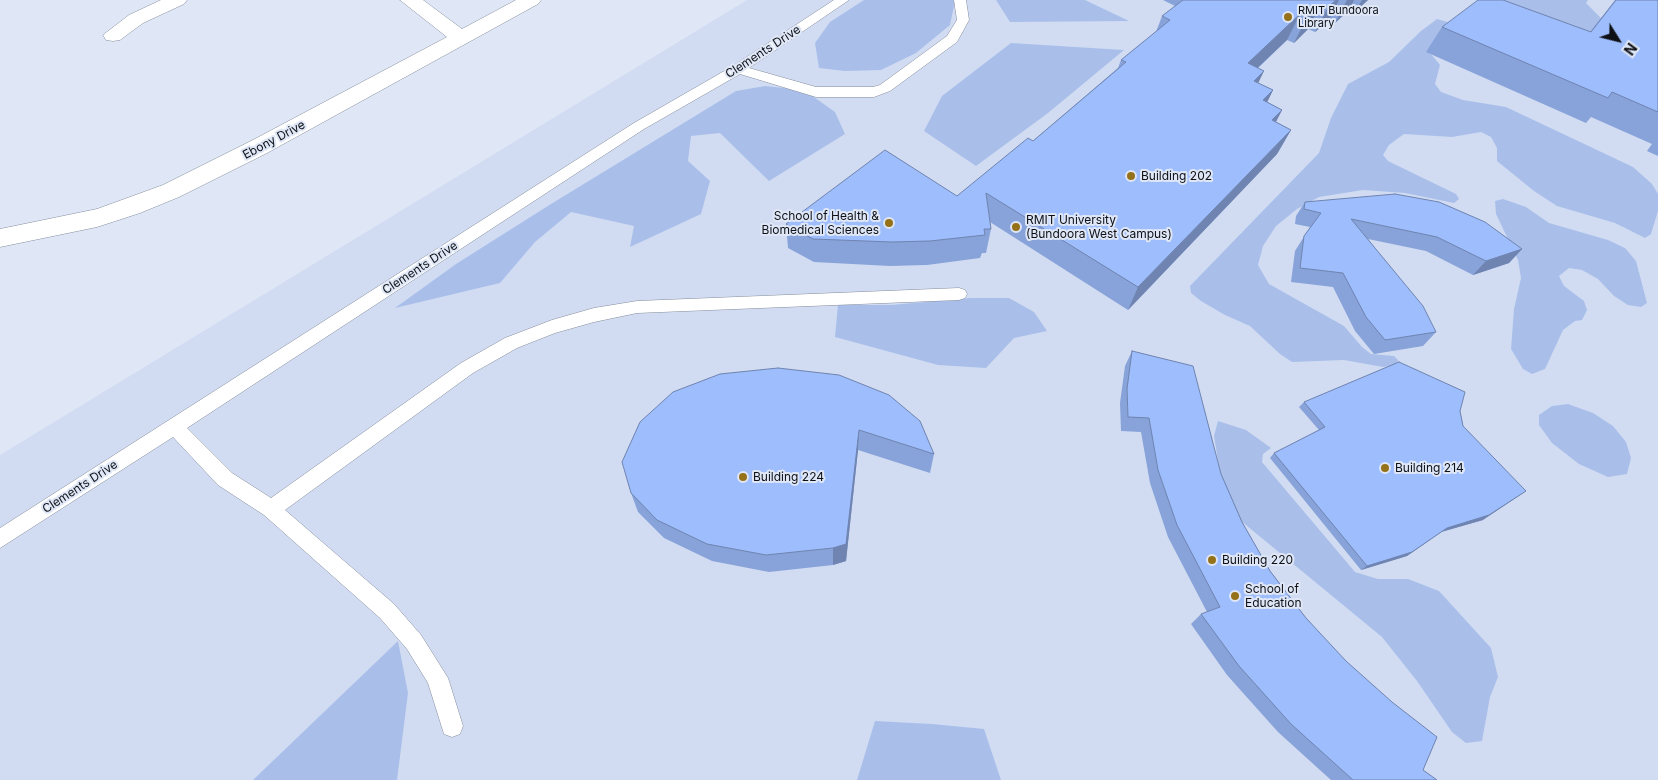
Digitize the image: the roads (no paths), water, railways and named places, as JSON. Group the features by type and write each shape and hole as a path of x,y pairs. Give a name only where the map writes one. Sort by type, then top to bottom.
{"street":[{"path":"113,35 136,20 176,0"},
{"path":"410,0 461,38"},
{"name":"Ebony Drive","path":"0,238 98,218 171,191 227,165 531,0"}],"lane":[{"name":"Clements Drive","path":"0,539 639,126 738,69 842,0"},
{"path":"738,69 816,92 874,92 885,88 952,39 963,20 960,0"},
{"path":"271,509 468,368 511,343 552,327 594,315 636,307 959,294"},
{"path":"174,426 225,479 271,509 387,612 414,642 437,678 452,726"}],"place":[{"name":"RMIT Bundoora Library","path":"1288,17"},
{"name":"Building 202","path":"1131,176"},
{"name":"School of Health & Biomedical Sciences","path":"889,223"},
{"name":"RMIT University (Bundoora West Campus)","path":"1016,227"},
{"name":"Building 214","path":"1385,468"},
{"name":"Building 224","path":"743,477"},
{"name":"Building 220","path":"1212,560"},
{"name":"School of Education","path":"1235,596"}]}
